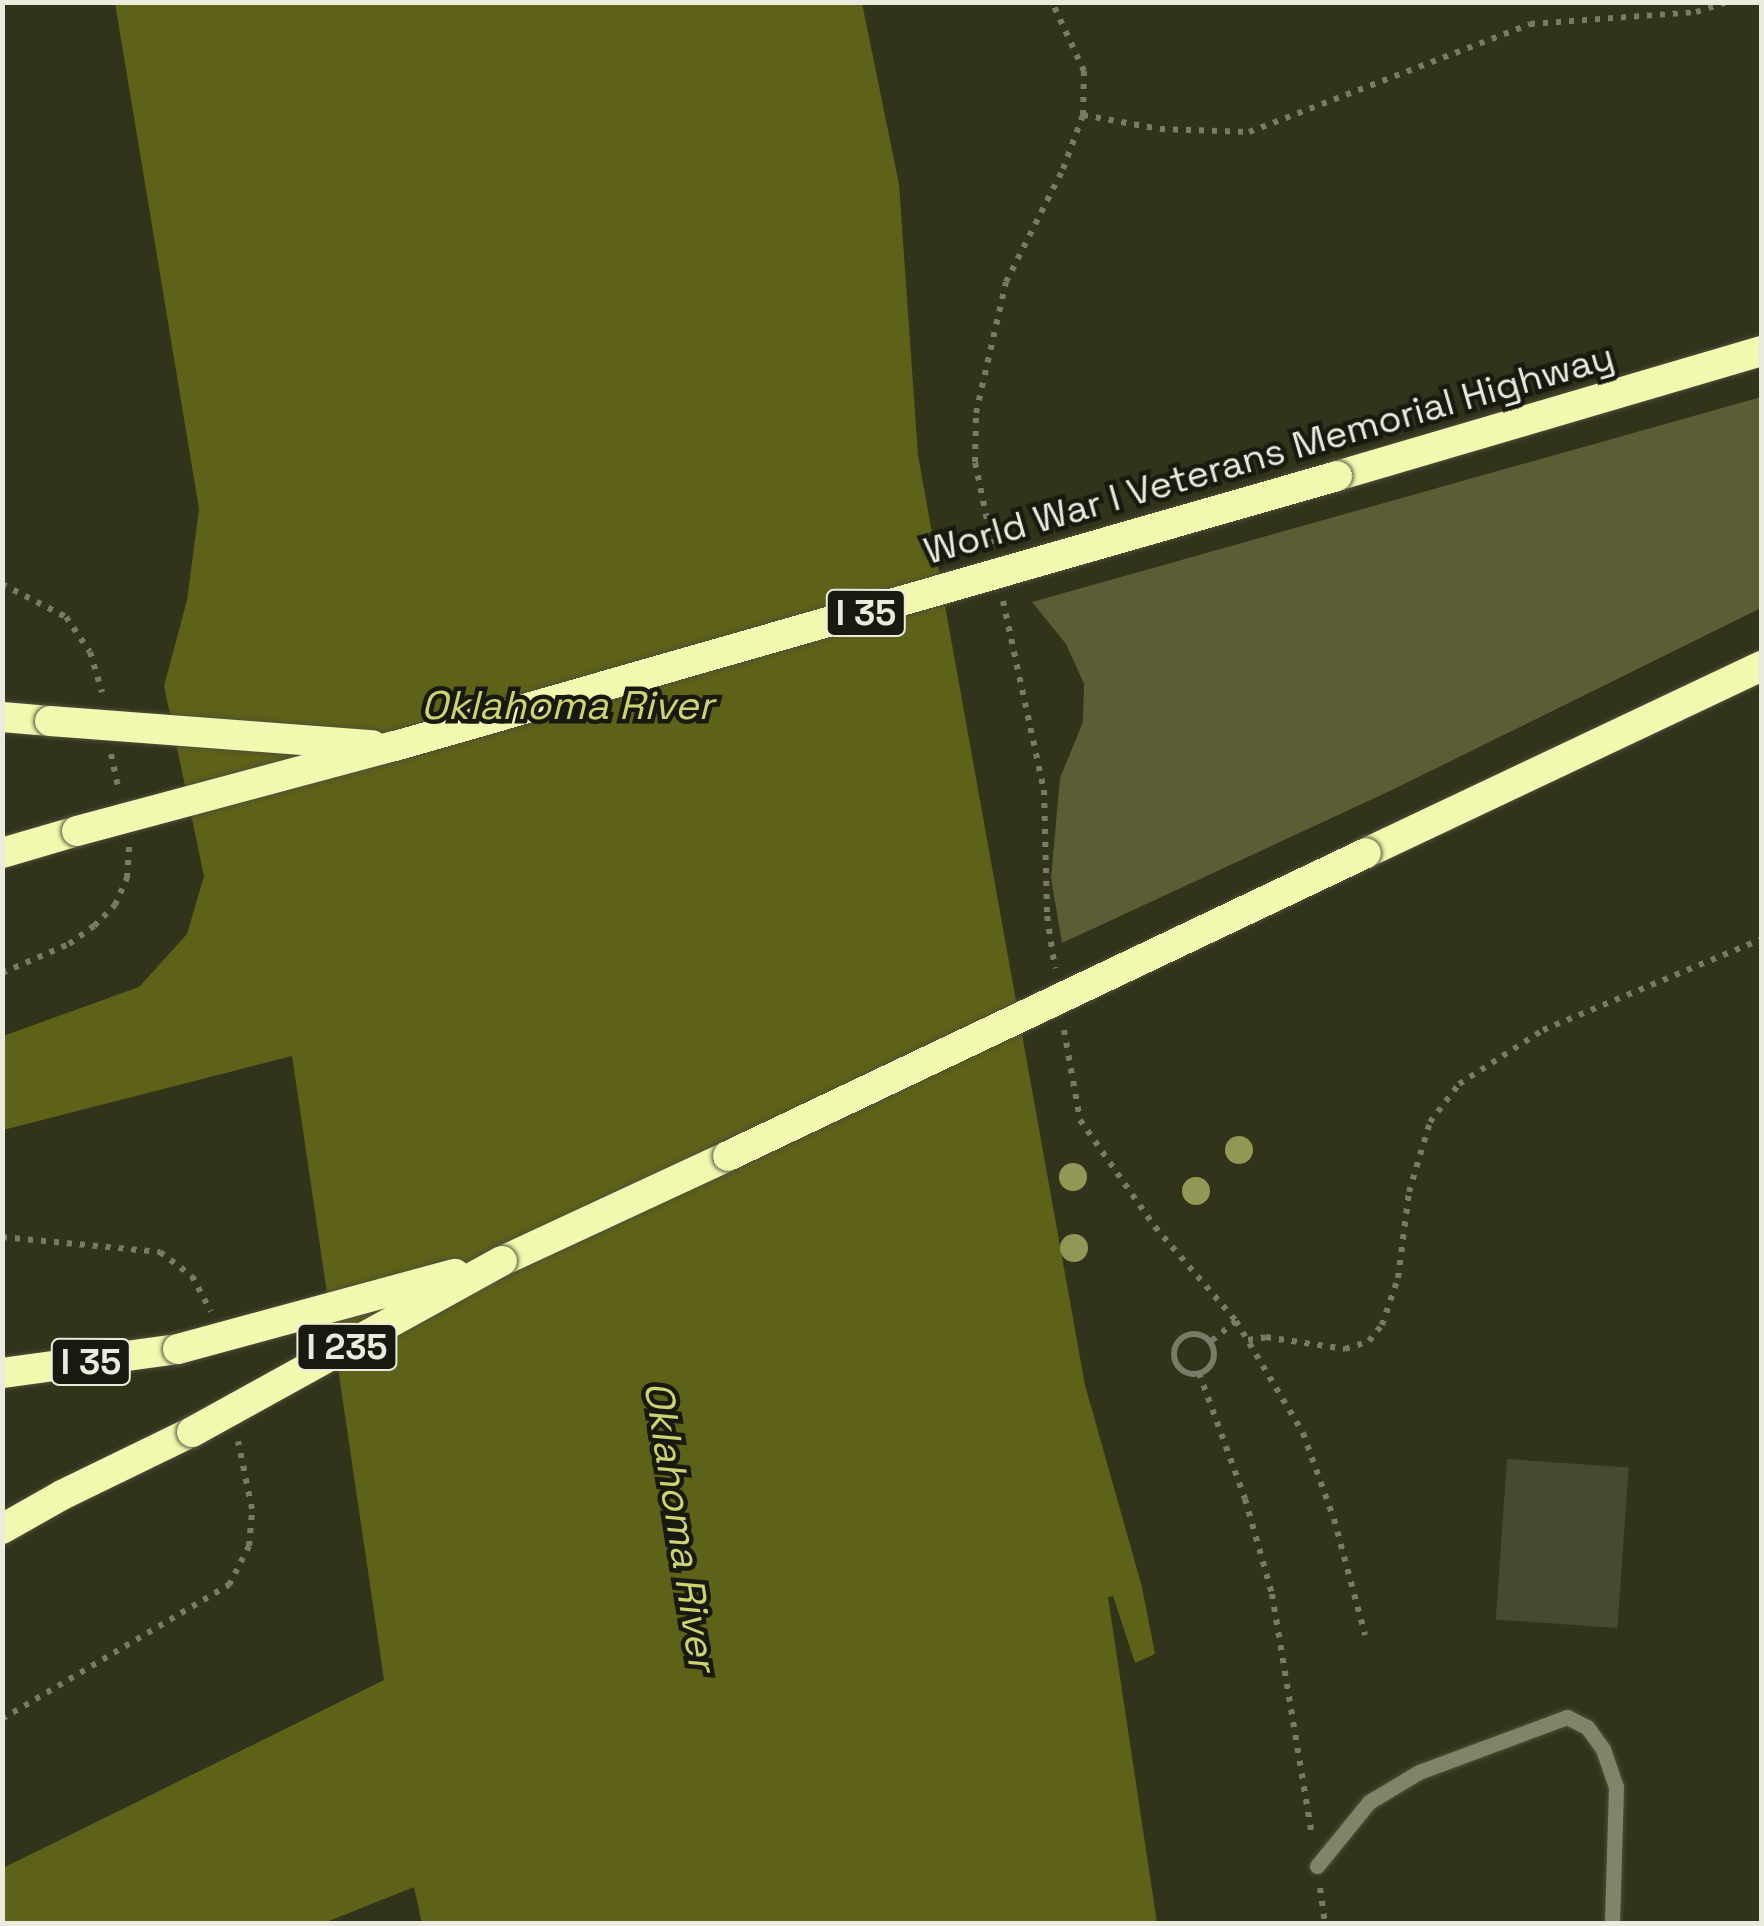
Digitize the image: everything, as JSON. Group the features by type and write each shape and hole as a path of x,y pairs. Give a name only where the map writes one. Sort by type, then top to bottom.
{"highway":[{"name":"World War I Veterans Memorial Highway","path":"2,853 395,746 1762,351"},
{"name":"I 35","path":"2,1373 178,1349 502,1261 1762,666"},
{"name":"I 35","path":"2,717 395,746"},
{"name":"I 235","path":"2,1529 62,1495 192,1432 502,1261"},
{"path":"2,1520 62,1495"}],"lane":[{"path":"1316,1866 1368,1802 1419,1772 1567,1717 1587,1727 1604,1749 1616,1787 1612,1924"}],"path":[{"path":"994,558 974,462 976,413 1006,282 1063,169 1083,115 1084,71 1052,2"},
{"path":"1083,115 1160,129 1249,132 1530,24 1696,12 1726,2"},
{"path":"2,584 40,601 76,630 100,676 104,707"},
{"path":"1002,596 1044,790 1047,916 1058,988"},
{"path":"107,738 120,793"},
{"path":"2,973 69,944 94,926 115,904 126,878 129,841"},
{"path":"1248,1340 1266,1337 1345,1349 1369,1341 1382,1325 1398,1278 1409,1192 1430,1122 1460,1084 1544,1030 1762,939"},
{"path":"1063,1024 1080,1120 1155,1226 1236,1321 1302,1433 1334,1519 1365,1635"},
{"path":"1210,1342 1236,1321"},
{"path":"1193,1334 1210,1342 1212,1361 1198,1373 1186,1372 1176,1363 1176,1344 1193,1334"},
{"path":"1198,1373 1245,1499 1272,1594 1325,1924"}],"green space":[{"path":"1761,397 1761,608 1392,790 1062,943 1051,878 1060,778 1083,722 1084,684 1066,644 1032,602"}],"water":[{"name":"Oklahoma River","path":"115,3 862,3 899,184 918,455 1085,1385 1142,1587 1155,1654 1135,1663 1113,1596 1108,1597 1157,1923 422,1924 414,1887 324,1923 3,1923 3,1868 384,1680 292,1056 3,1130 3,1036 139,987 187,934 204,876 164,686 187,600 199,509"}],"building":[{"path":"1507,1459 1629,1468 1617,1628 1496,1620"}]}
